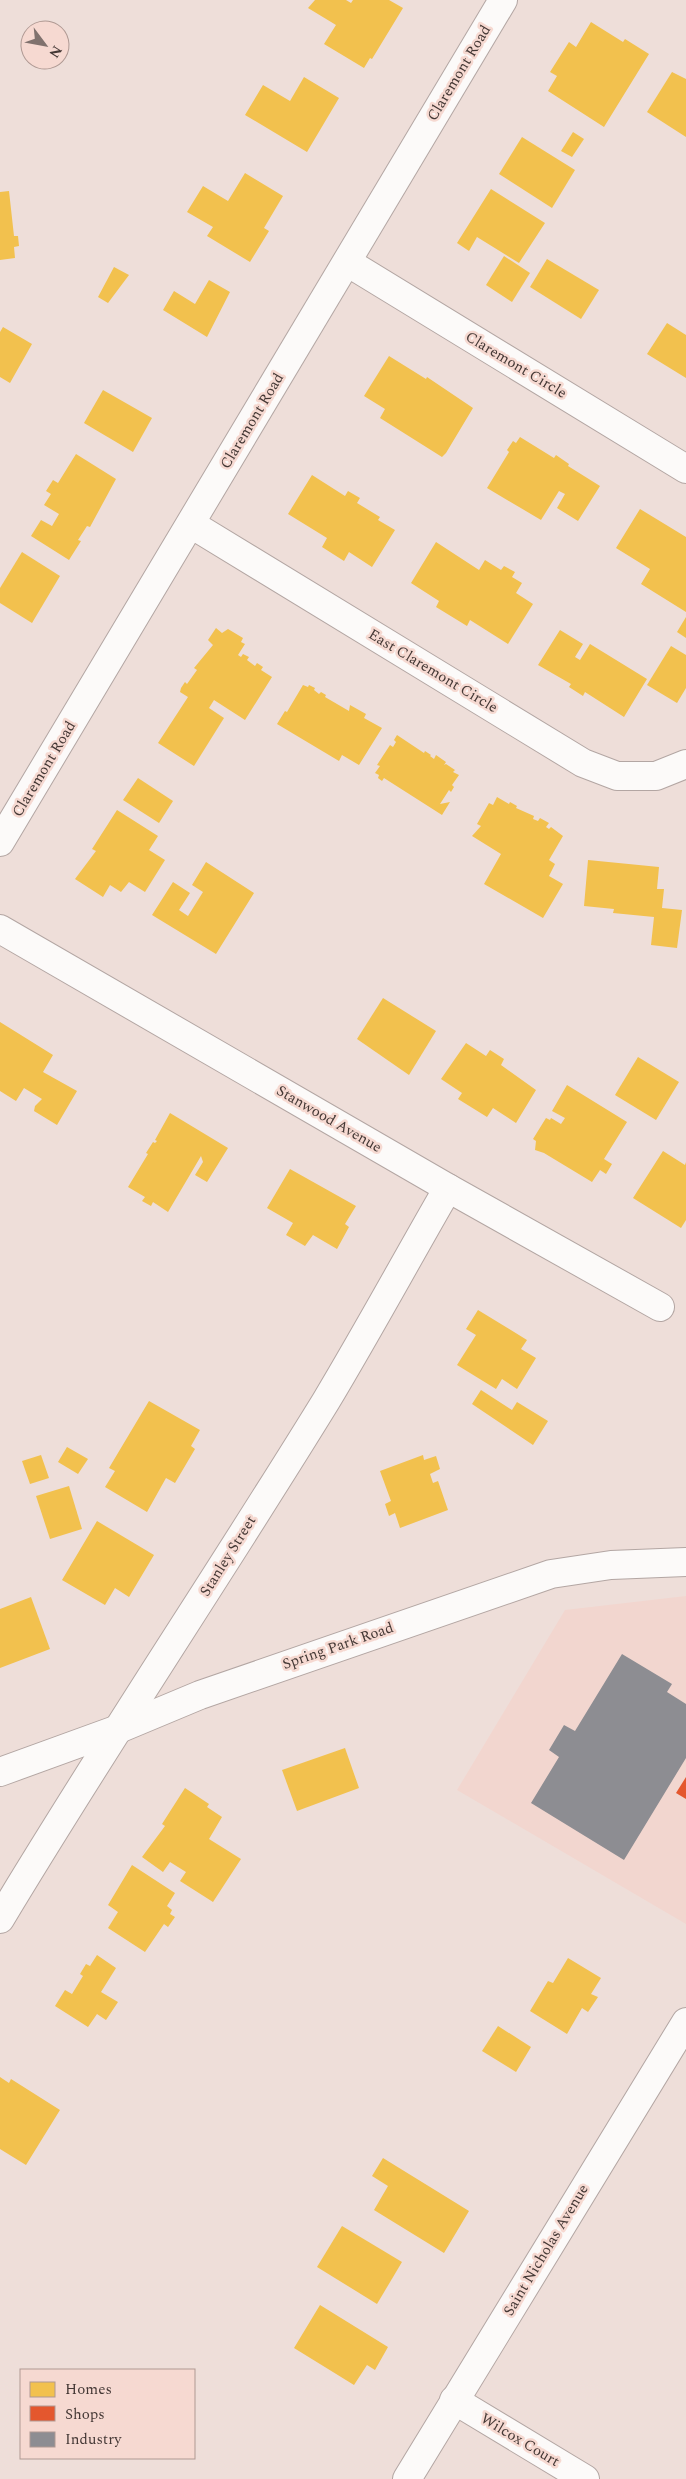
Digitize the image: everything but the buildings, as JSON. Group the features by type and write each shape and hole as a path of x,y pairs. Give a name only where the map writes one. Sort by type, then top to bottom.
{"street":[{"name":"Claremont Road","path":"0,842 503,0"},
{"name":"Claremont Circle","path":"347,262 686,469"},
{"name":"East Claremont Circle","path":"191,524 583,763 617,776 656,776 686,764"},
{"name":"Stanwood Avenue","path":"0,929 448,1188 660,1307"},
{"name":"Stanley Street","path":"0,1919 78,1789 121,1728 327,1399 448,1188"},
{"name":"Spring Park Road","path":"0,1772 121,1728 200,1695 551,1574 611,1565 686,1562"},
{"name":"Saint Nicholas Avenue","path":"407,2479 686,2022"},
{"name":"Wilcox Court","path":"454,2400 585,2479"}],"shaded area":[{"path":"686,1596 686,1924 457,1790 565,1610"}]}
